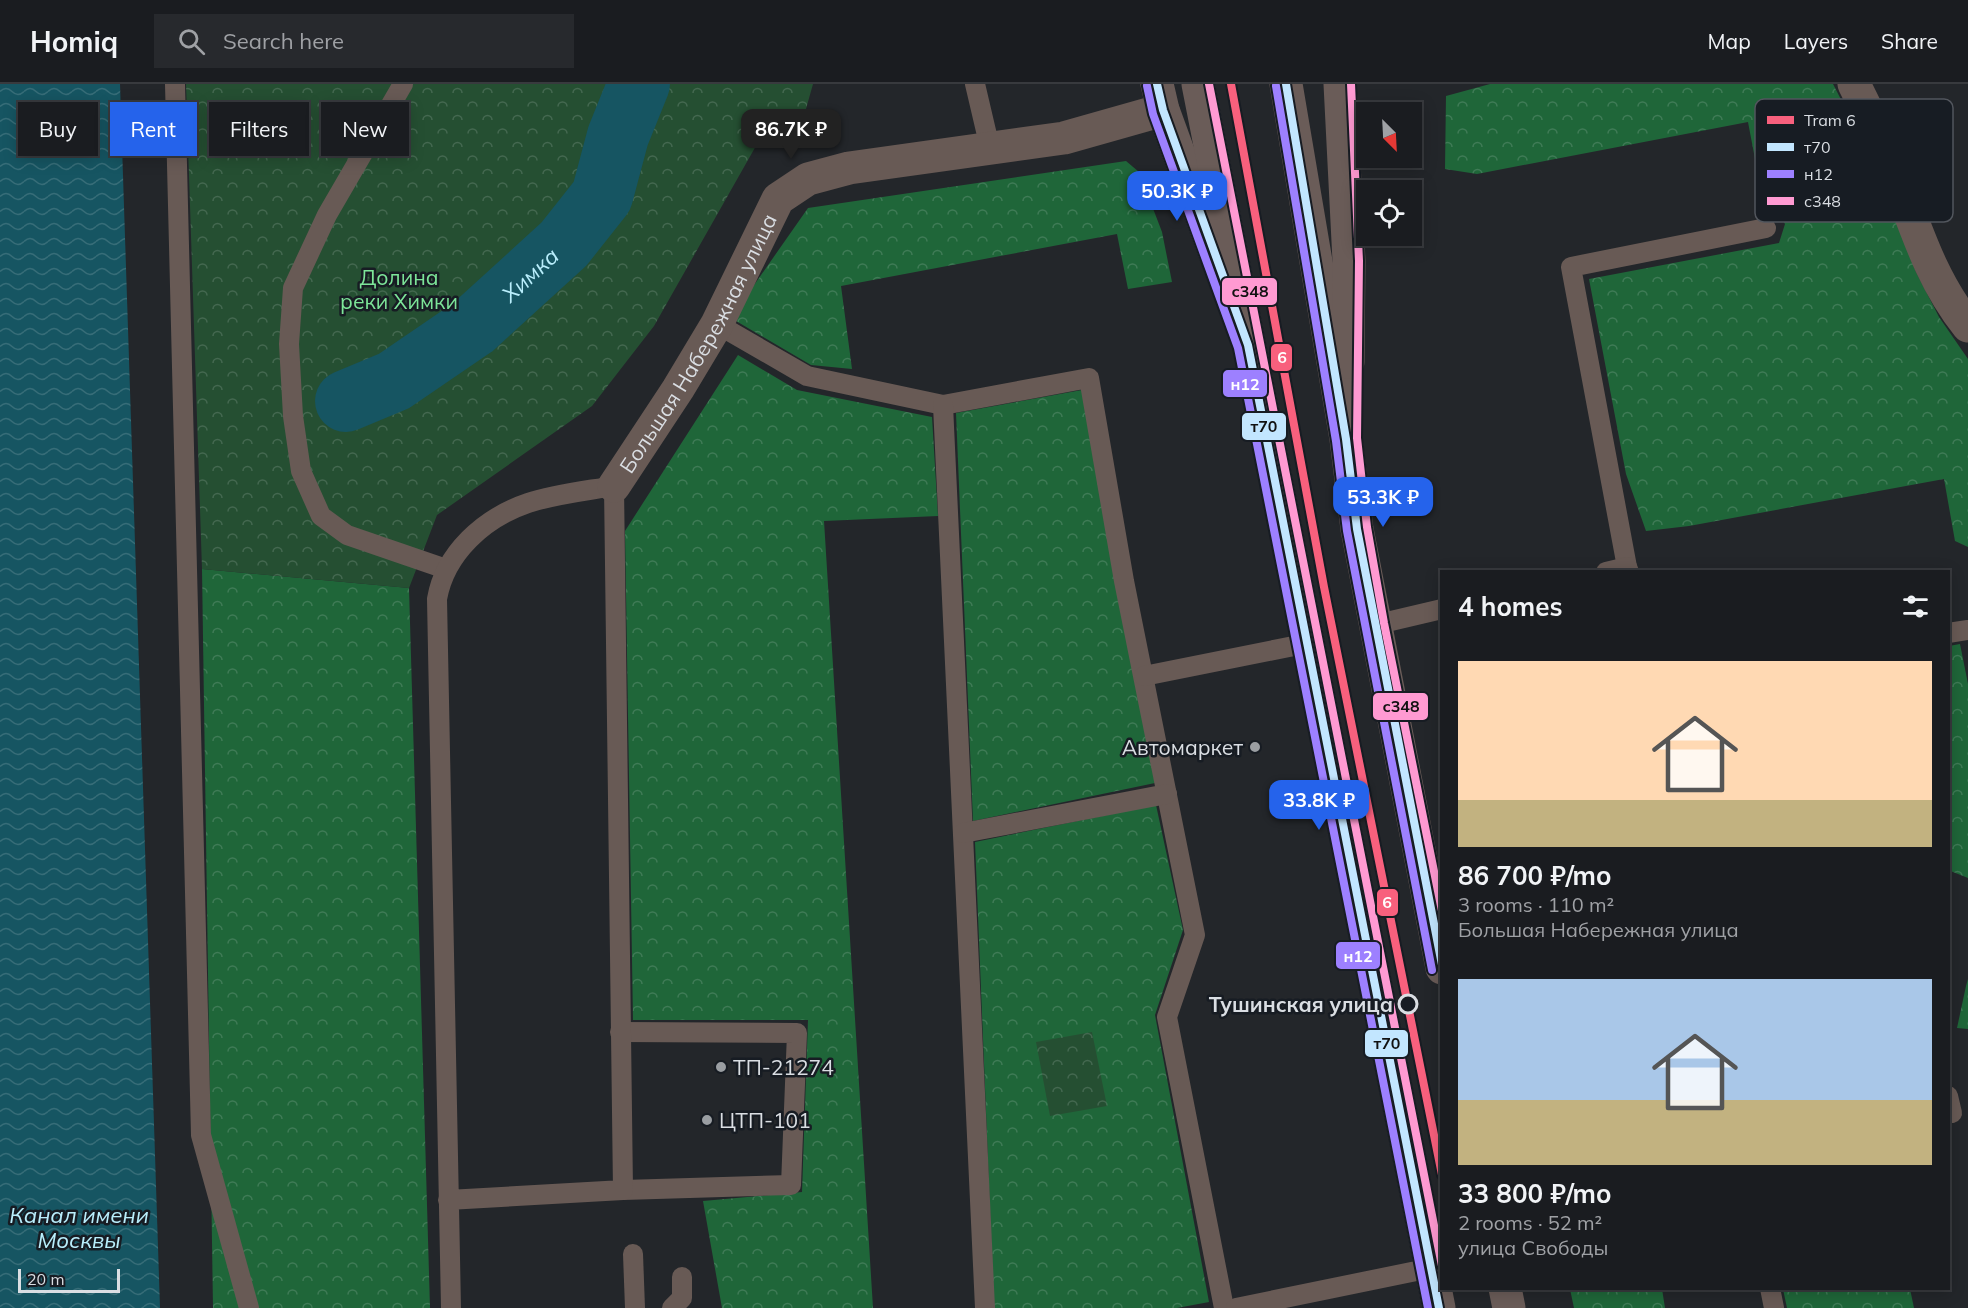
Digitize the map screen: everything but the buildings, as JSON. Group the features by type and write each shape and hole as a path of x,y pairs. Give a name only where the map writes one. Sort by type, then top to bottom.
{"main road":[{"path":"1198,84 1439,1308"},
{"path":"1286,84 1346,439 1357,530 1440,958"},
{"path":"1345,85 1349,261 1346,439"},
{"path":"1160,97 1248,345"},
{"path":"1505,1290 1509,1308"}],"street":[{"path":"1854,84 1861,99"},
{"name":"Большая Набережная улица","path":"614,486 678,389 717,324 778,199 808,179 849,168 1064,138 1160,97"},
{"path":"1912,222 1929,266 1954,309 1968,326"}],"lane":[{"path":"175,84 201,1135 249,1308"},
{"path":"403,84 327,215 293,288 290,344 293,416 301,471 321,516 347,535 446,569"},
{"path":"975,84 990,148"},
{"path":"1628,569 1571,267 1766,228"},
{"path":"717,324 807,376 943,405 1089,378 1124,581 1195,935 1167,1017 1224,1308"},
{"path":"943,405 985,1308"},
{"path":"451,1308 437,599 440,583 456,553 486,525 526,504 546,498 614,486 622,1190"},
{"path":"1374,625 1440,609"},
{"path":"1950,633 1968,630"},
{"path":"1144,676 1308,643"},
{"path":"963,833 1167,794"},
{"path":"448,1200 622,1190 791,1185 797,1033 620,1032"},
{"path":"633,1254 635,1308"},
{"path":"1236,1308 1431,1268"},
{"path":"672,1308 682,1298 681,1278"},
{"path":"1770,1290 1774,1308"}],"green space":[{"name":"Долина реки Химки","path":"186,84 813,84 802,123 761,137 654,326 592,406 437,515 409,588 202,569 188,156 197,156 197,102 187,102"},
{"path":"1490,84 1833,84 1841,99 1755,99 1755,159 1748,122 1477,174 1445,169 1446,96"},
{"path":"1126,161 1139,172 1162,232 1172,282 1128,289 1117,234 841,286 852,369 811,365 731,318 808,208"},
{"path":"1784,222 1898,222 1916,272 1939,317 1968,359 1968,547 1955,541 1944,479 1689,526 1646,531 1626,474 1589,279 1779,243"},
{"path":"738,355 797,390 932,417 938,516 824,521 873,1308 722,1308 703,1201 802,1192 808,1020 633,1020 625,531"},
{"path":"1082,390 1155,783 973,821 956,413"},
{"path":"202,569 409,588 430,1308 213,1308"},
{"path":"1960,644 1968,684 1968,878 1950,871 1950,646"},
{"path":"1156,805 1183,930 1155,1015 1209,1302 1177,1308 994,1308 975,842"},
{"path":"1968,979 1968,1029 1957,1028 1966,986"},
{"path":"1092,1032 1107,1106 1050,1116 1036,1042"},
{"path":"1570,1290 1662,1290 1665,1308 1574,1308"},
{"path":"1783,1290 1910,1290 1914,1308 1787,1308"}],"water":[{"name":"Канал имени Москвы","path":"0,84 120,84 121,102 110,102 110,156 122,156 160,1308 0,1308"}],"waterway":[{"name":"Химка","path":"346,401 394,381 473,327 564,244 602,196 618,136 639,84"}],"tram line":[{"name":"6","path":"1231,84 1324,587 1440,1165"}],"transit line":[{"name":"т70","path":"1157,84 1163,110 1248,345 1439,1308"},
{"name":"с348","path":"1209,84 1440,1256"},
{"name":"т70","path":"1286,84 1346,439 1357,529 1440,955"},
{"name":"с348","path":"1351,84 1359,261 1357,438 1367,527 1384,623 1440,901"},
{"name":"н12","path":"1147,86 1153,114 1238,348 1428,1308"},
{"name":"н12","path":"1276,86 1336,441 1347,531 1432,970"}],"place":[{"name":"Автомаркет","path":"1255,747"},
{"name":"Тушинская улица","path":"1408,1004"},
{"name":"ТП-21274","path":"721,1067"},
{"name":"ЦТП-101","path":"707,1120"}]}
